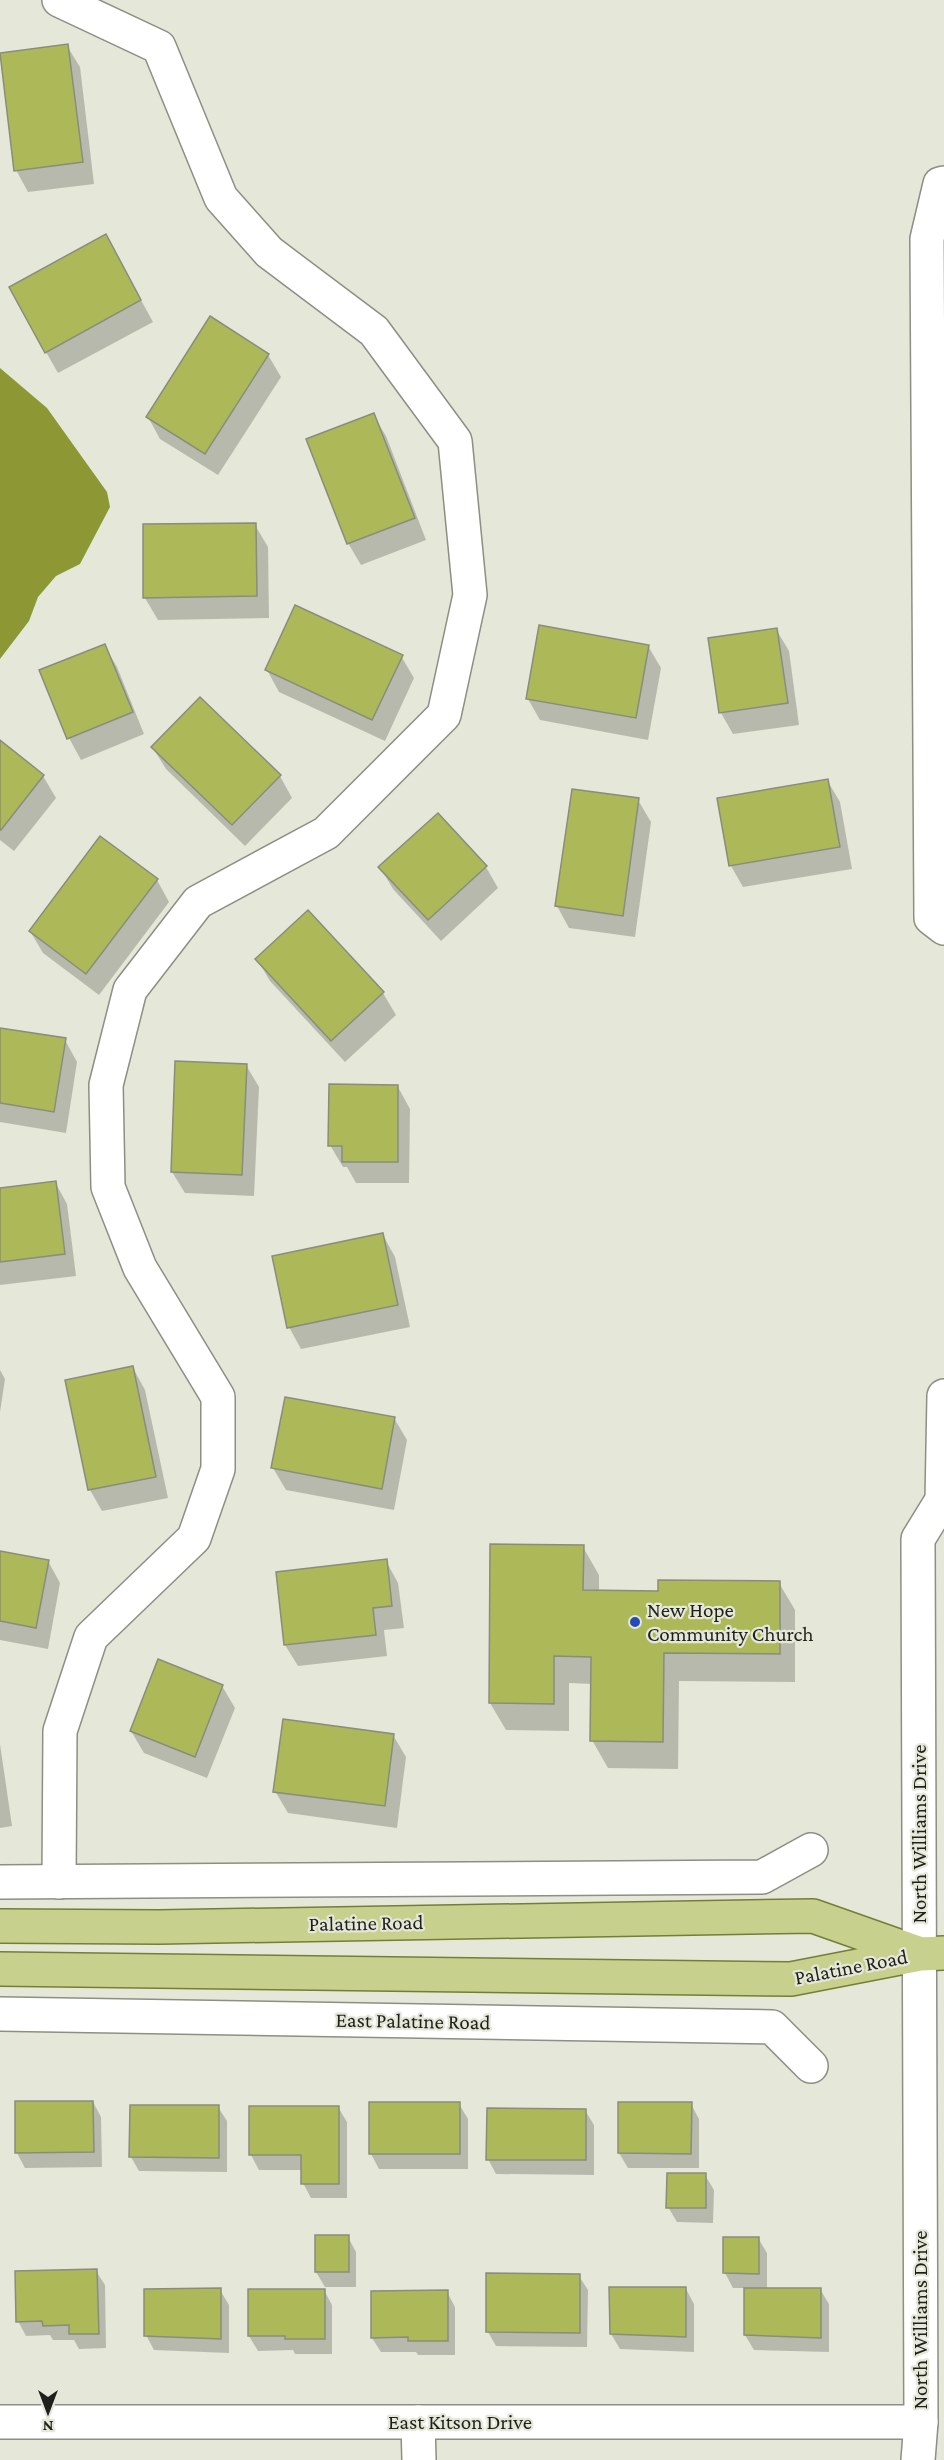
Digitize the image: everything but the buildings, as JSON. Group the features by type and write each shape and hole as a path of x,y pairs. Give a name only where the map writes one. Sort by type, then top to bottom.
{"main road":[{"name":"Palatine Road","path":"0,1926 159,1927 813,1916 932,1953"},
{"name":"Palatine Road","path":"0,1969 792,1979 932,1953"}],"street":[{"path":"59,0 159,47 221,198 268,252 374,331 455,441 470,595 444,715 326,833 198,902 130,990 106,1085 108,1187 140,1268 218,1397 218,1469 194,1538 91,1637 60,1731 59,1882"},
{"path":"942,183 927,239 931,918 944,928"},
{"name":"North Williams Drive","path":"918,2460 921,2422 932,1953 918,1539 942,1500 944,1396"},
{"name":"Palatine Road","path":"0,1882 762,1878 811,1850"},
{"name":"East Palatine Road","path":"0,2014 772,2027 811,2066"},
{"name":"East Kitson Drive","path":"0,2422 921,2422"},
{"path":"418,2422 419,2460"}],"shaded area":[{"path":"0,368 47,408 107,492 110,507 80,564 56,576 38,597 29,621 0,659"}],"place":[{"name":"New Hope Community Church","path":"635,1622"}]}
